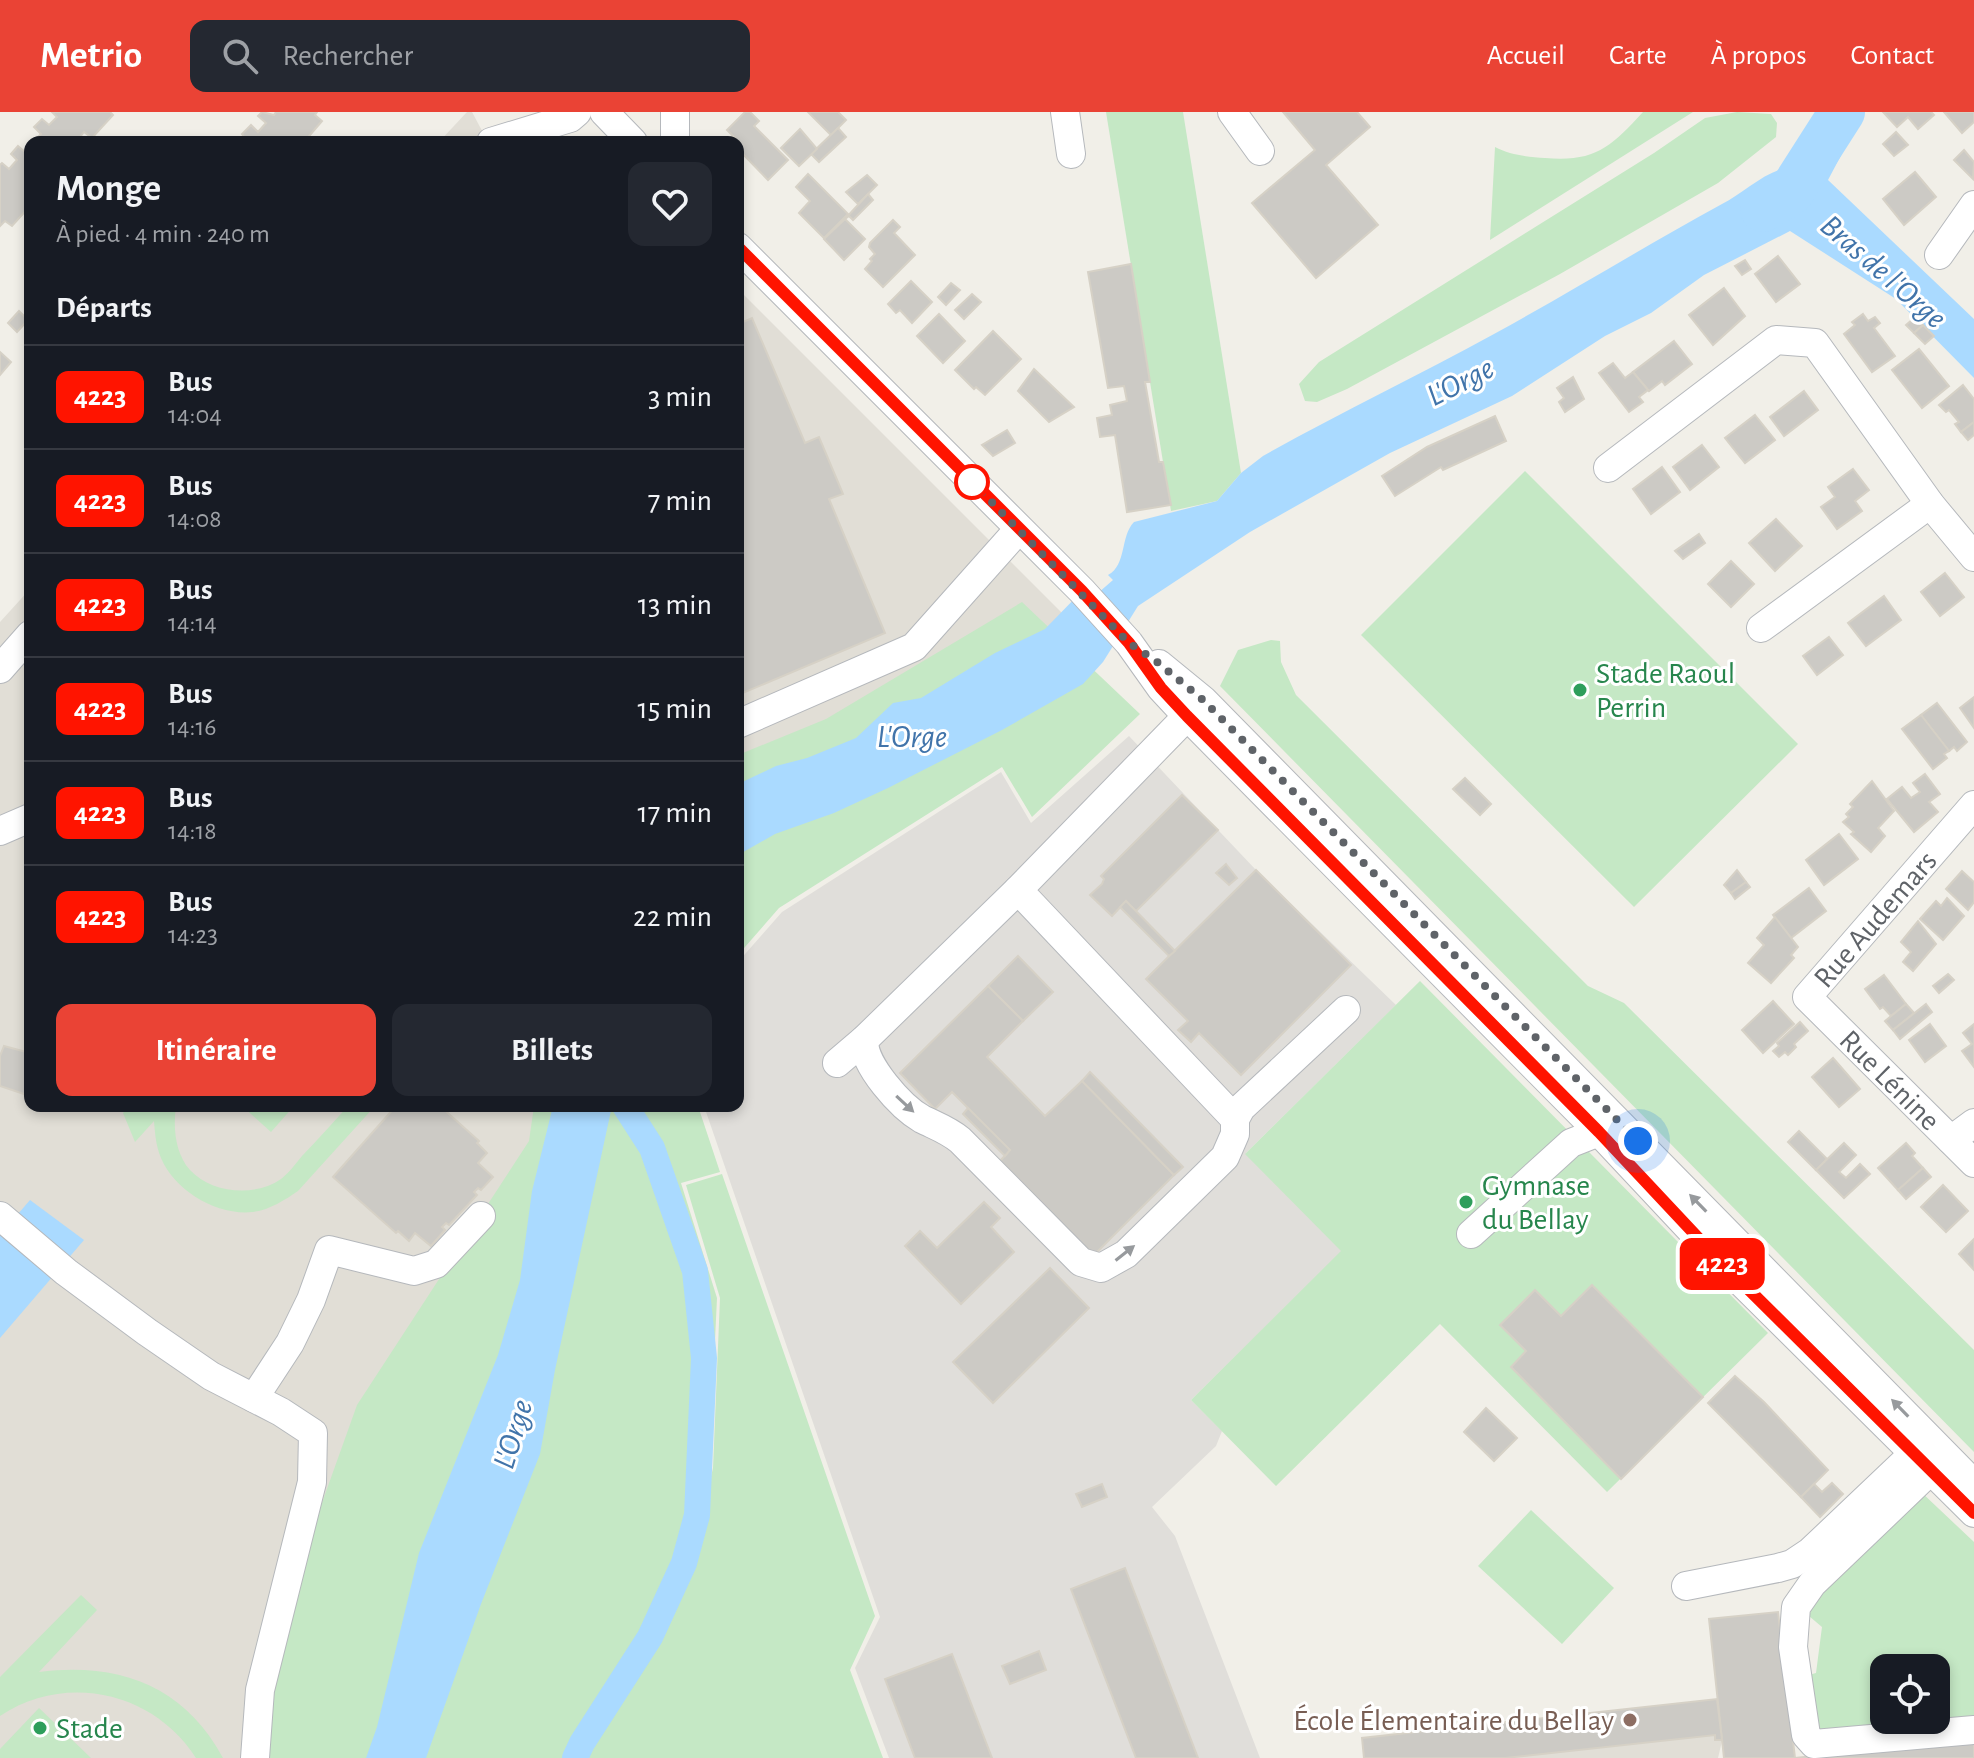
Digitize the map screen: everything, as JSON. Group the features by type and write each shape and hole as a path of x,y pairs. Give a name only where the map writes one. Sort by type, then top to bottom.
{"street":[{"path":"511,136 570,118 577,112"},
{"path":"604,112 627,136"},
{"path":"675,112 675,136"},
{"path":"1065,112 1071,154"},
{"path":"1232,112 1260,151"},
{"path":"1939,255 1974,205"},
{"path":"744,253 1082,591 1129,643 1161,688 1195,708 1608,1126 1718,1259 1931,1454 1974,1484"},
{"path":"1608,468 1776,340 1815,343 1930,504 1974,557"},
{"path":"1761,628 1930,504"},
{"path":"744,721 914,647 1019,529"},
{"path":"0,669 24,642"},
{"path":"837,1063 1018,890 1195,708"},
{"name":"Rue Audemars","path":"1807,997 1974,805"},
{"path":"0,831 24,821"},
{"path":"1018,890 1235,1119"},
{"name":"Rue Lénine","path":"1807,997 1974,1163"},
{"path":"864,1040 867,1057 899,1100 923,1120 947,1129 960,1140 1081,1262 1094,1268 1109,1265 1126,1254 1225,1157 1241,1108 1346,1010"},
{"path":"1951,1140 1974,1123"},
{"path":"1471,1234 1571,1143 1608,1126"},
{"path":"254,1398 290,1343 311,1300 329,1250 414,1271 436,1264 481,1216"},
{"path":"2,1218 66,1272 211,1376 313,1433 312,1482 260,1690 255,1758"},
{"path":"1931,1454 1974,1513"},
{"path":"1686,1586 1792,1564 1931,1454"},
{"path":"1931,1454 1812,1584 1796,1607 1793,1647 1806,1735 1814,1744 1830,1744 1974,1730"}],"shaded area":[{"path":"467,112 472,112 485,136 445,136"},
{"path":"744,295 1084,635 744,822"},
{"path":"24,596 24,1112 583,1112 400,1758 0,1758 0,622"},
{"path":"1129,736 1256,870 1396,1005 1246,1153 1342,1251 1191,1400 1222,1431 1216,1446 1152,1507 1175,1536 1260,1758 889,1758 855,1668 880,1617 706,1112 744,1112 744,955 782,912 1001,772 1031,823"},
{"name":"École Élementaire du Bellay","path":"1717,1700 1722,1741 1718,1758 1365,1758"}],"green space":[{"path":"1106,112 1183,112 1241,473 1217,501 1171,511"},
{"path":"1643,112 1693,112 1490,240 1495,147 1513,154 1539,158 1577,158 1611,143"},
{"path":"1737,112 1771,114 1777,123 1776,137 1718,183 1560,274 1347,389 1317,402 1305,401 1299,384 1319,362 1705,118"},
{"name":"Stade Raoul Perrin","path":"1525,471 1798,744 1634,907 1361,635"},
{"path":"1022,602 1140,714 1032,817 1002,767 779,908 744,948 744,753 826,719"},
{"path":"1271,640 1280,641 1281,662 1296,695 1588,986 1624,1003 1974,1350 1974,1452 1220,686 1238,650"},
{"name":"Gymnase du Bellay","path":"1420,981 1768,1333 1607,1492 1440,1324 1276,1486 1191,1400 1341,1251 1245,1154"},
{"path":"176,1112 176,1140 190,1170 210,1184 247,1190 271,1185 284,1177 343,1112 370,1112 298,1191 253,1212 225,1210 187,1191 167,1170 159,1153 154,1121 135,1142 123,1113"},
{"path":"249,1112 289,1112 271,1132"},
{"path":"533,1112 700,1112 720,1172 681,1183 717,1298 709,1467 686,1565 659,1631 636,1670 610,1699 582,1749 581,1758 264,1758 269,1651 357,1405 529,1141"},
{"path":"722,1174 875,1616 850,1670 883,1758 586,1758 586,1748 614,1701 639,1671 662,1633 690,1566 713,1468 720,1298 686,1185"},
{"path":"1920,1491 1974,1542 1974,1716 1950,1719 1950,1654 1870,1654 1870,1729 1823,1735 1811,1725 1805,1676 1816,1673 1822,1627 1809,1616 1820,1587"},
{"path":"1531,1510 1614,1588 1562,1644 1478,1566"},
{"path":"81,1595 97,1610 39,1672 96,1671 146,1684 189,1712 223,1758 196,1758 178,1735 157,1717 133,1704 107,1696 80,1693 53,1695 26,1702 0,1716 0,1677"},
{"name":"Stade","path":"39,1708 91,1758 0,1758 0,1749"}],"water":[{"name":"L'Orge","path":"1827,112 1864,112 1828,180 1974,319 1974,378 1896,299 1790,231 1704,275 1651,313 1605,336 1512,396 1390,453 1250,532 1138,606 1103,662 1083,684 1002,730 888,788 834,813 775,834 744,852 744,781 776,766 807,758 856,738 893,703 921,698 995,653 1045,629 1082,591 1090,600 1113,580 1108,575 1121,558 1134,522 1217,501 1241,473 1263,456 1523,318 1766,176 1790,167 1815,171 1833,136"},
{"name":"L'Orge","path":"552,1112 611,1112 540,1454 481,1604 426,1758 366,1758 377,1727 419,1553 498,1355 520,1280 532,1191"},
{"path":"30,1200 84,1240 0,1338 0,1235"}],"building":[{"path":"52,112 110,112 113,115 94,136 84,132 81,136 39,136 41,134 34,127 42,119 49,125 57,117"},
{"path":"262,112 274,115 276,112 317,112 315,115 322,121 309,136 244,136 251,125 258,132 266,123 258,116"},
{"path":"745,112 750,112 759,121 754,126 788,160 768,180 744,155 744,136 733,136 727,130"},
{"path":"808,112 838,112 846,120 831,135"},
{"path":"1283,112 1357,112 1370,127 1326,165 1378,225 1316,278 1252,203 1315,150"},
{"path":"1883,112 1931,112 1934,115 1918,129 1908,117 1897,127"},
{"path":"1944,112 1974,112 1974,122 1962,133"},
{"path":"838,128 846,137 819,162 811,154"},
{"path":"800,129 817,149 799,166 781,148"},
{"path":"1896,132 1908,145 1894,156 1883,144"},
{"path":"18,146 24,151 24,213 12,226 5,221 0,226 0,165 2,163 9,169 17,160 11,154"},
{"path":"1964,150 1974,162 1973,179 1954,160"},
{"path":"1915,172 1936,197 1904,225 1883,199"},
{"path":"808,174 848,214 824,238 799,213 810,201 796,187"},
{"path":"867,175 877,185 858,204 846,192"},
{"path":"868,194 873,200 853,220 849,216 845,219"},
{"path":"845,219 865,239 844,260 824,239"},
{"path":"893,220 900,227 894,233 915,255 883,287 865,269 875,254 869,247 870,243"},
{"path":"1778,256 1800,284 1776,302 1755,274"},
{"path":"1745,260 1751,269 1742,275 1735,266"},
{"path":"1131,264 1150,382 1145,382 1159,462 1163,462 1171,505 1127,512 1115,435 1100,437 1097,418 1112,415 1110,405 1127,401 1124,386 1108,388 1088,272"},
{"path":"911,281 932,302 912,323 900,310 896,313 888,304"},
{"path":"951,283 960,290 946,305 938,297"},
{"path":"1724,288 1745,316 1713,345 1689,315"},
{"path":"972,294 981,302 964,319 955,310"},
{"path":"19,311 24,316 24,324 17,332 8,323"},
{"path":"939,314 965,341 943,363 917,336"},
{"path":"1863,314 1868,321 1875,317 1880,323 1874,328 1895,356 1872,372 1844,334 1855,325 1852,322"},
{"path":"1915,317 1923,325 1914,333 1906,325"},
{"path":"752,318 805,443 819,437 843,494 829,499 885,633 744,692 744,322"},
{"path":"1923,325 1934,336 1925,344 1914,333"},
{"path":"993,331 1021,359 985,395 976,387 974,389 955,370"},
{"path":"1674,341 1692,364 1665,385 1662,381 1649,391 1633,372"},
{"path":"1919,349 1949,386 1922,408 1892,370"},
{"path":"0,352 11,362 0,375"},
{"path":"1613,363 1625,378 1633,372 1648,390 1639,397 1643,402 1629,412 1599,373"},
{"path":"1034,369 1074,407 1049,422 1018,391"},
{"path":"1573,377 1584,399 1565,412 1559,402 1564,398 1557,388"},
{"path":"1963,385 1974,399 1974,422 1961,432 1955,424 1959,422 1949,410 1946,412 1939,405"},
{"path":"1804,391 1818,410 1784,436 1770,417"},
{"path":"1755,415 1775,440 1745,463 1725,438"},
{"path":"1495,416 1506,441 1443,470 1441,467 1395,496 1382,476 1427,447"},
{"path":"1974,422 1974,435 1968,440 1961,432"},
{"path":"1007,430 1015,443 993,456 982,445"},
{"path":"1702,445 1719,467 1690,490 1673,467"},
{"path":"1662,467 1680,492 1651,514 1633,489"},
{"path":"1853,469 1869,490 1855,501 1862,511 1837,529 1821,507 1835,497 1828,487"},
{"path":"1776,519 1802,546 1775,571 1749,543"},
{"path":"1699,534 1705,543 1683,559 1675,551"},
{"path":"1731,561 1754,584 1731,607 1708,584"},
{"path":"1945,573 1964,597 1940,616 1921,592"},
{"path":"1884,596 1901,620 1866,646 1848,623"},
{"path":"1829,637 1843,655 1817,675 1803,656"},
{"path":"1974,697 1974,728 1960,708"},
{"path":"1937,703 1967,742 1957,751 1954,747 1949,751 1921,715"},
{"path":"1921,715 1949,751 1944,754 1947,758 1933,769 1902,729"},
{"path":"1925,774 1940,794 1929,802 1938,812 1914,832 1887,799 1902,787 1911,798 1920,792 1913,783"},
{"path":"1465,778 1491,804 1480,815 1453,789"},
{"path":"1872,781 1894,811 1878,828 1885,836 1871,852 1843,822 1853,807 1850,804"},
{"path":"1182,795 1218,830 1136,911 1126,901 1112,916 1090,895 1102,884 1104,879 1101,876"},
{"path":"1839,834 1858,859 1824,885 1806,860"},
{"path":"1226,864 1237,878 1229,885 1216,873"},
{"path":"1256,870 1351,965 1241,1075 1199,1033 1191,1042 1178,1030 1188,1021 1146,979"},
{"path":"1737,870 1746,882 1731,893 1724,885"},
{"path":"1962,871 1974,882 1974,902 1968,910 1946,889"},
{"path":"1746,882 1750,887 1735,899 1731,893"},
{"path":"1809,888 1826,911 1791,938 1773,915"},
{"path":"1947,898 1964,916 1943,940 1920,919 1936,901 1941,906"},
{"path":"1126,901 1175,951 1169,956 1120,907"},
{"path":"1775,917 1798,947 1791,955 1794,958 1771,983 1748,963 1764,945 1757,938"},
{"path":"1918,921 1936,944 1913,971 1903,962 1911,952 1901,942"},
{"path":"1018,956 1053,992 1023,1021 988,986"},
{"path":"1948,974 1954,980 1939,993 1933,986"},
{"path":"1884,975 1906,1004 1891,1016 1883,1007 1880,1009 1865,989"},
{"path":"988,986 1023,1021 987,1057 1045,1116 1082,1081 1174,1175 1093,1256 1000,1161 1010,1150 952,1092 935,1109 900,1073"},
{"path":"1773,1001 1794,1024 1763,1053 1742,1030"},
{"path":"1906,1004 1914,1013 1893,1030 1885,1021"},
{"path":"1926,1004 1932,1012 1900,1039 1893,1030"},
{"path":"1800,1022 1808,1031 1794,1044 1796,1047 1788,1055 1785,1052 1779,1057 1773,1051 1779,1046 1777,1043"},
{"path":"1930,1024 1946,1046 1925,1062 1909,1040"},
{"path":"1974,1024 1974,1067 1962,1051 1972,1044 1963,1033"},
{"path":"4,1046 24,1051 24,1094 0,1086 0,1056"},
{"path":"1833,1058 1860,1089 1839,1107 1812,1077"},
{"path":"1090,1072 1183,1167 1174,1175 1082,1081"},
{"path":"968,1108 1010,1150 1005,1156 963,1114"},
{"path":"391,1112 447,1112 479,1141 477,1143 487,1153 478,1163 493,1177 481,1190 478,1188 474,1192 477,1195 449,1225 446,1223 442,1227 445,1230 431,1246 415,1233 409,1241 398,1231 396,1233 333,1177"},
{"path":"1799,1131 1827,1159 1816,1170 1788,1142"},
{"path":"1844,1143 1856,1155 1839,1172 1846,1178 1860,1164 1870,1174 1844,1198 1816,1170"},
{"path":"1906,1143 1923,1168 1898,1190 1878,1168"},
{"path":"1923,1168 1931,1177 1906,1199 1898,1190"},
{"path":"1943,1185 1968,1211 1946,1232 1921,1207"},
{"path":"984,1202 1000,1218 991,1227 1014,1252 961,1304 905,1246 920,1231 937,1248"},
{"path":"1974,1239 1974,1270 1959,1254"},
{"path":"1050,1268 1089,1308 993,1403 953,1362"},
{"name":"Gymnase du Bellay","path":"1592,1285 1703,1397 1621,1479 1511,1367 1526,1351 1500,1325 1535,1290 1561,1316"},
{"path":"1735,1376 1828,1470 1801,1497 1708,1403"},
{"path":"1486,1408 1517,1438 1494,1461 1464,1432"},
{"path":"1832,1483 1843,1494 1820,1517 1801,1497 1814,1484 1822,1492"},
{"path":"1102,1484 1107,1497 1082,1507 1076,1494"},
{"path":"1125,1568 1198,1758 1136,1758 1071,1589"},
{"path":"1778,1612 1795,1758 1724,1758 1709,1619"},
{"path":"1039,1651 1046,1670 1010,1684 1002,1666"},
{"path":"952,1654 992,1758 915,1758 885,1679"},
{"name":"École Élementaire du Bellay","path":"1717,1699 1722,1740 1715,1740 1715,1735 1505,1758 1364,1758 1362,1738"},
{"path":"1974,1738 1974,1758 1795,1758"}],"waterway":[{"name":"L'Orge","path":"1763,209 1791,192 1842,112"},
{"path":"575,1758 650,1637 684,1563 697,1515 704,1358 695,1271 652,1148 629,1112"}],"bus line":[{"name":"4223","path":"744,253 1082,591 1129,643 1161,688 1187,716 1599,1132 1718,1259 1974,1513"}],"place":[{"name":"Stade Raoul Perrin","path":"1580,690"},
{"name":"Gymnase du Bellay","path":"1466,1202"},
{"name":"École Élementaire du Bellay","path":"1630,1720"},
{"name":"Stade","path":"40,1728"}],"route":[{"path":"972,482 1082,591 1129,643 1203,700 1638,1141"}],"water label":[{"name":"Bras de l'Orge","path":"1884,271"}]}
